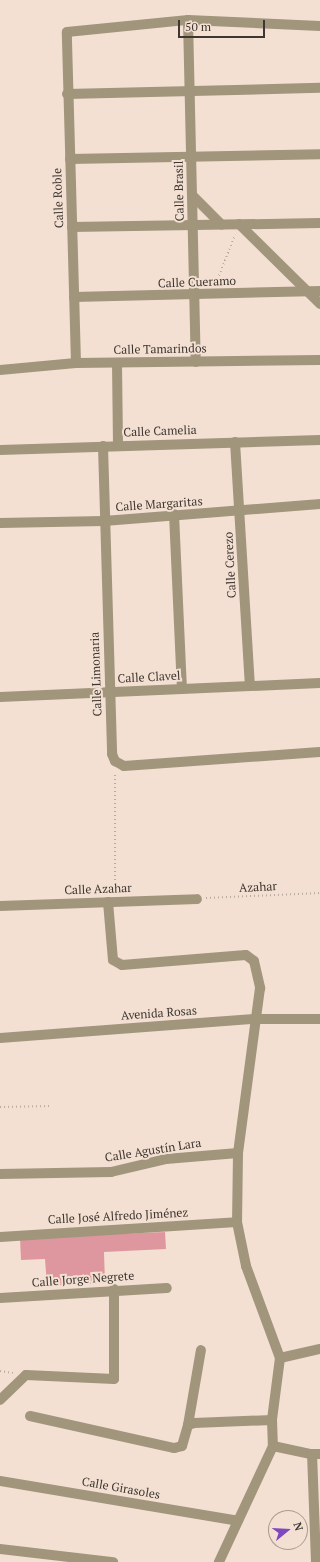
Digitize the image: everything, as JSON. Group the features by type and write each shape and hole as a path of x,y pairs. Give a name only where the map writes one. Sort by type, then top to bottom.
{"street":[{"path":"188,20 320,26"},
{"name":"Calle Roble","path":"76,363 67,32 188,20"},
{"name":"Calle Brasil","path":"188,20 196,362"},
{"path":"68,94 320,88"},
{"path":"70,159 320,154"},
{"path":"192,195 222,225"},
{"path":"72,227 320,223"},
{"path":"239,224 320,304"},
{"name":"Calle Cueramo","path":"74,297 320,291"},
{"name":"Calle Tamarindos","path":"0,370 76,363 320,360"},
{"path":"117,363 118,445"},
{"name":"Calle Camelia","path":"0,450 118,445 320,440"},
{"name":"Calle Cerezo","path":"235,442 250,686"},
{"name":"Calle Limonaria","path":"103,446 109,692 112,754 115,761"},
{"name":"Calle Margaritas","path":"0,523 104,521 174,514 240,512 320,504"},
{"path":"174,514 182,689"},
{"name":"Calle Clavel","path":"0,697 320,683"},
{"path":"115,761 124,766 320,752"},
{"name":"Calle Azahar","path":"0,906 197,899"},
{"path":"111,902 110,953 113,960 122,965 251,958 260,988 261,1004 254,1019 238,1153 237,1222 246,1266 280,1358 272,1420 273,1446 219,1562"},
{"name":"Avenida Rosas","path":"0,1038 254,1019 320,1019"},
{"name":"Calle Agustín Lara","path":"0,1174 110,1172 166,1159 238,1153"},
{"name":"Calle José Alfredo Jiménez","path":"0,1236 237,1222"},
{"name":"Calle Jorge Negrete","path":"0,1298 114,1289 167,1288"},
{"path":"0,1403 0,1400 26,1375 114,1379 114,1289"},
{"path":"280,1358 320,1349"},
{"path":"30,1416 174,1448 182,1446 188,1425 202,1350"},
{"path":"188,1425 242,1419 272,1420"},
{"path":"273,1446 316,1454 316,1562"},
{"name":"Calle Girasoles","path":"0,1481 238,1521"},
{"path":"0,1549 113,1562"}],"path":[{"path":"211,294 239,224"},
{"path":"111,902 115,761"},
{"name":"Azahar","path":"197,899 320,893"},
{"path":"0,1107 52,1106"}],"shaded area":[{"path":"165,1232 166,1249 104,1252 105,1283 47,1286 45,1259 21,1260 20,1238"}]}
